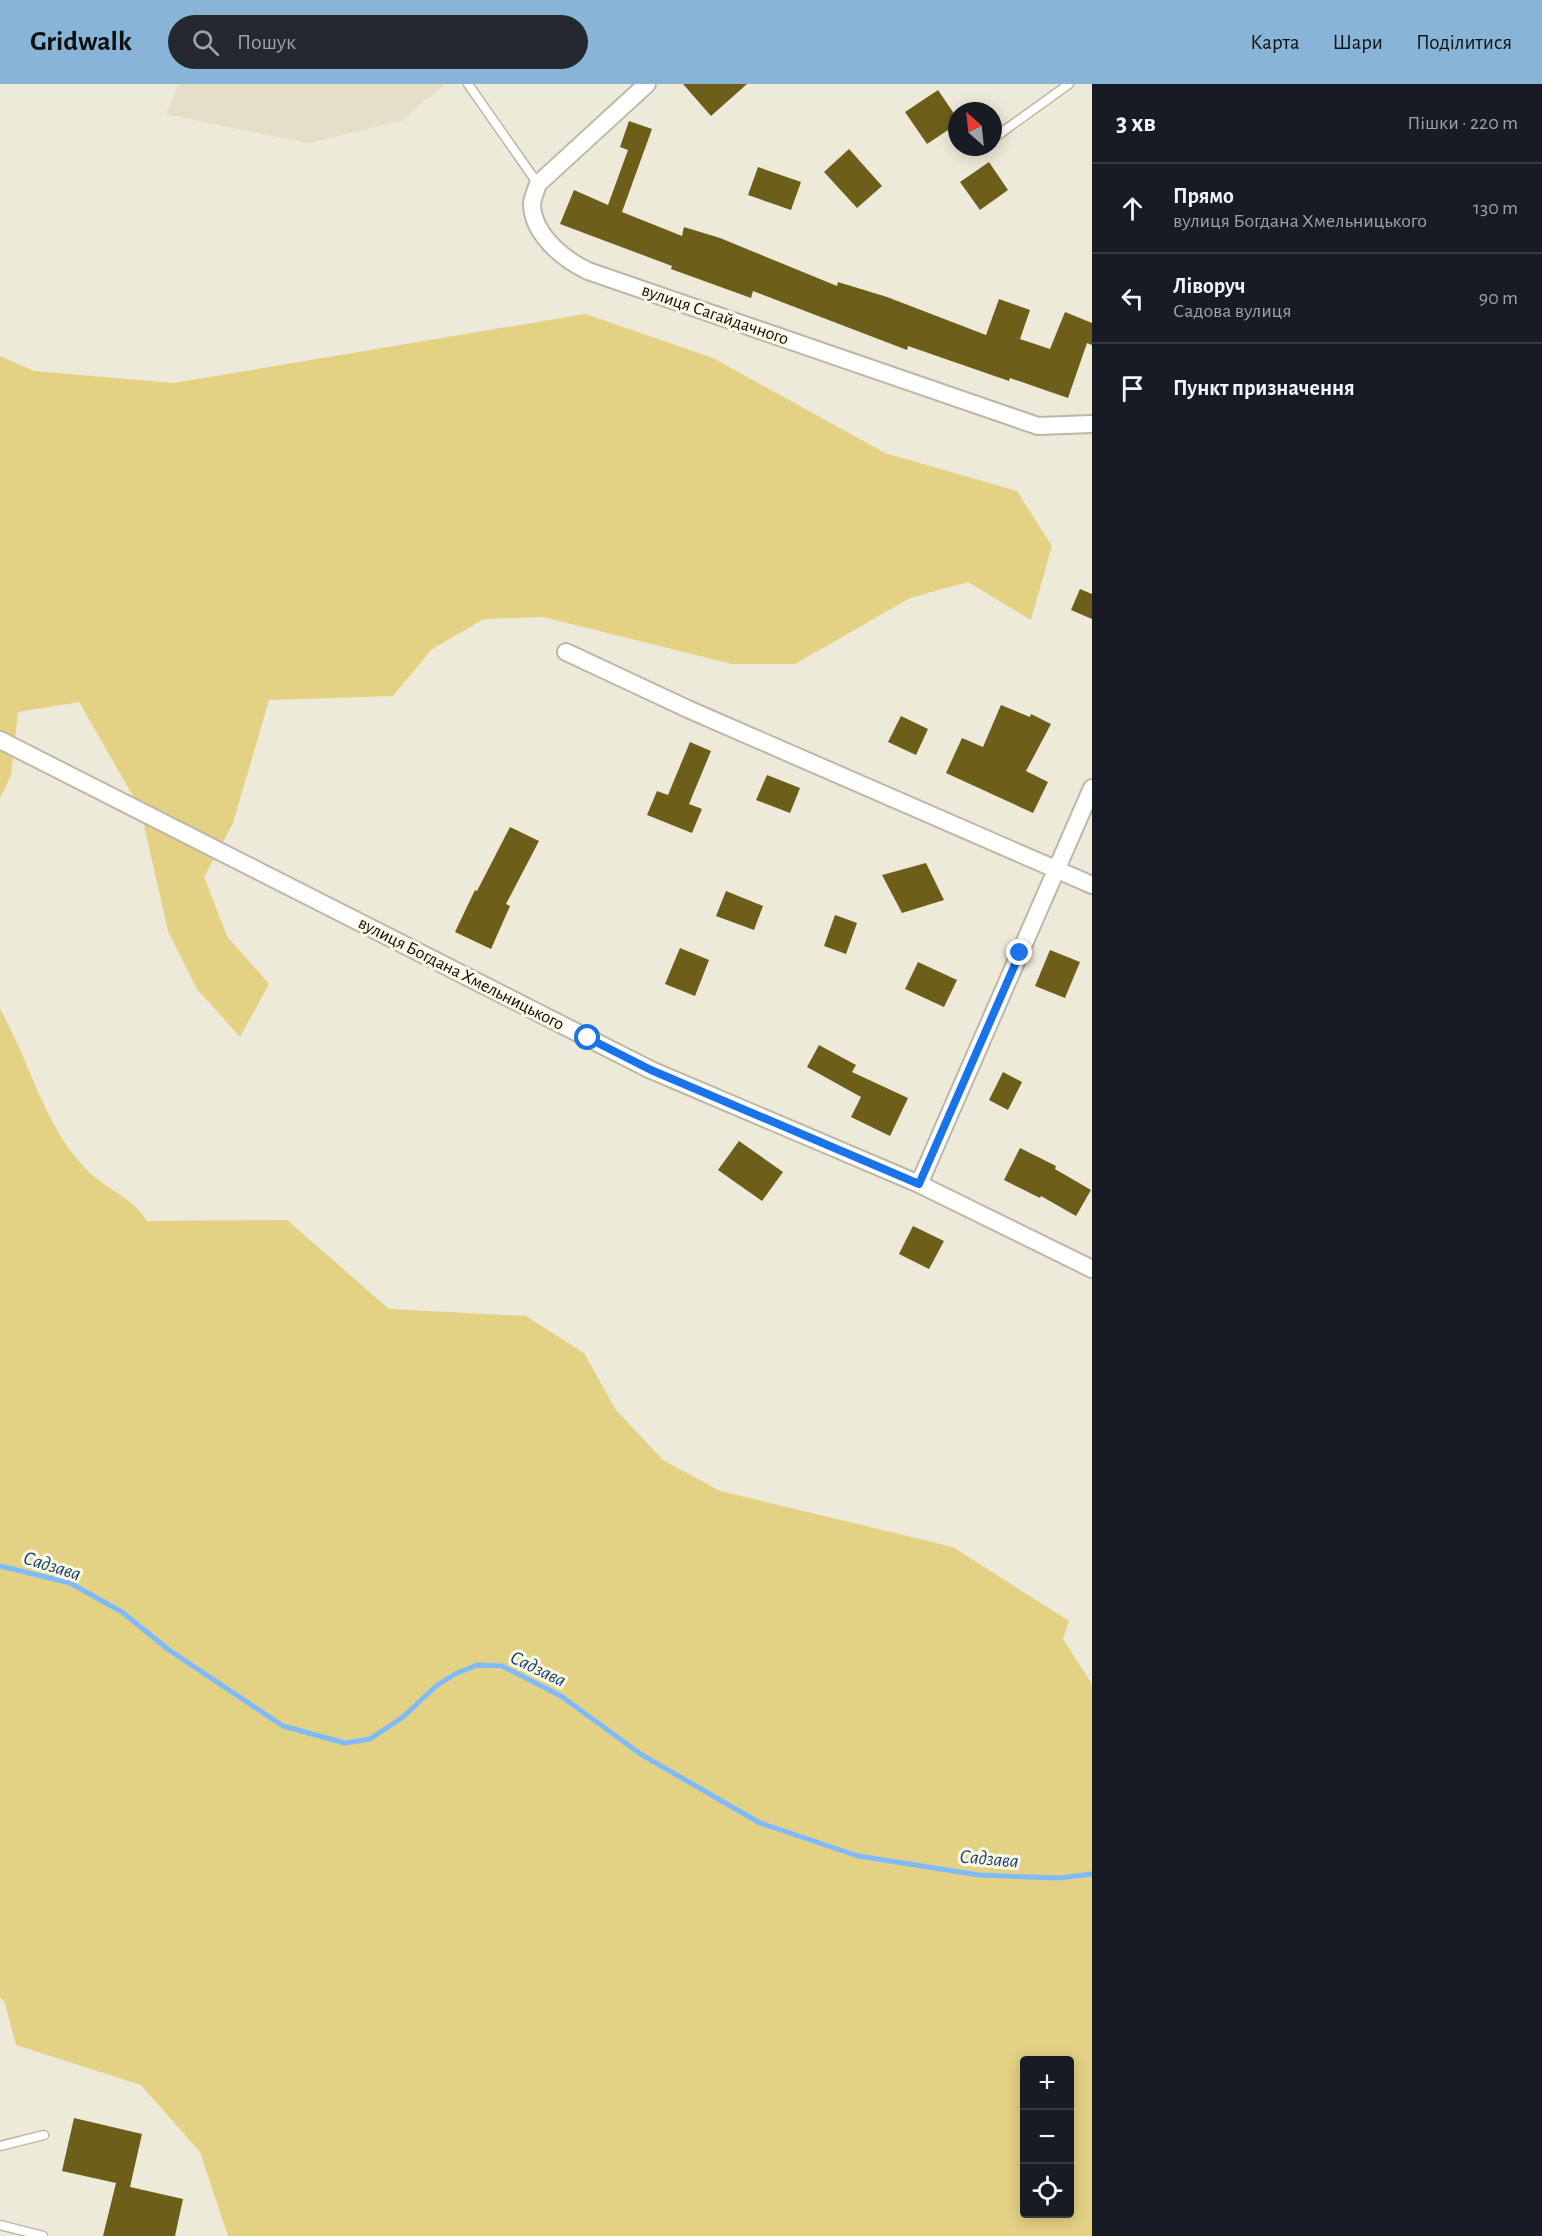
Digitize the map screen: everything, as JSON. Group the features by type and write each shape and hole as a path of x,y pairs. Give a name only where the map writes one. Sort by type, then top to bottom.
{"street":[{"path":"538,184 647,84"},
{"name":"вулиця Сагайдачного","path":"538,184 532,203 538,224 556,251 568,261 588,271 1038,426 1092,424"},
{"path":"566,652 690,710 1092,885"},
{"name":"вулиця Богдана Хмельницького","path":"0,740 651,1070 919,1184 1092,1269"},
{"path":"919,1184 1092,788"}],"lane":[{"path":"468,84 538,184"},
{"path":"1002,132 1069,84"},
{"path":"0,2146 44,2135"},
{"path":"0,2225 43,2236"}],"shaded area":[{"path":"179,84 445,84 401,121 308,143 166,114"},
{"path":"585,314 713,358 885,453 1017,491 1052,546 1031,620 968,582 910,598 795,664 732,664 543,617 484,619 432,649 393,696 269,700 233,823 204,877 227,936 269,984 240,1037 197,989 168,931 140,808 79,702 18,712 11,775 0,798 0,356 34,371 174,383"},
{"path":"0,1009 58,1132 71,1151 85,1168 134,1205 147,1221 287,1220 389,1309 526,1316 584,1353 616,1410 663,1460 720,1491 953,1547 1069,1621 1063,1639 1092,1684 1092,2236 228,2236 200,2152 141,2085 16,2045 5,2003 0,1997"}],"building":[{"path":"683,84 747,84 711,116"},
{"path":"938,90 948,105 948,130 927,144 905,112"},
{"path":"629,121 652,129 622,212 682,236 684,227 720,238 837,286 838,282 887,297 986,335 999,299 1030,310 1020,339 1050,349 1065,312 1092,323 1092,345 1087,343 1068,398 1010,378 1009,381 908,346 907,350 753,291 751,298 671,269 672,266 560,224 574,190 608,205 628,150 620,147"},
{"path":"849,149 882,186 857,208 824,172"},
{"path":"989,162 1008,190 980,210 960,182"},
{"path":"758,167 801,182 791,210 748,195"},
{"path":"1080,589 1092,594 1092,619 1071,610"},
{"path":"1001,705 1030,717 1031,714 1051,724 1026,771 1048,782 1033,813 946,773 962,738 983,747"},
{"path":"901,716 928,729 916,755 888,742"},
{"path":"690,742 711,751 689,804 702,809 692,833 647,815 657,791 668,795"},
{"path":"767,775 800,788 790,813 756,800"},
{"path":"510,827 539,841 506,904 510,906 491,949 455,932"},
{"path":"926,863 944,900 902,913 882,875"},
{"path":"726,891 763,906 754,930 716,916"},
{"path":"835,915 857,923 846,954 824,946"},
{"path":"680,948 709,960 695,996 665,984"},
{"path":"1050,950 1080,962 1065,998 1035,986"},
{"path":"918,962 957,980 944,1007 905,989"},
{"path":"819,1045 856,1065 852,1072 908,1098 890,1136 851,1117 861,1097 807,1067"},
{"path":"1003,1072 1022,1082 1008,1110 989,1100"},
{"path":"739,1141 783,1172 762,1201 718,1170"},
{"path":"1020,1148 1056,1166 1055,1169 1091,1190 1076,1216 1041,1196 1040,1198 1004,1180"},
{"path":"913,1226 944,1241 929,1269 899,1254"},
{"path":"74,2118 142,2134 130,2187 183,2199 175,2236 103,2236 116,2183 62,2171"}],"waterway":[{"name":"Садзава","path":"0,1566 70,1583 122,1612 169,1650 283,1726 345,1743 370,1739 403,1717 436,1686 455,1674 477,1665 502,1666 561,1696 642,1755 760,1823 858,1856 979,1875 1059,1878 1092,1874"}],"route":[{"path":"588,1038 651,1070 919,1184 1020,953"}]}
